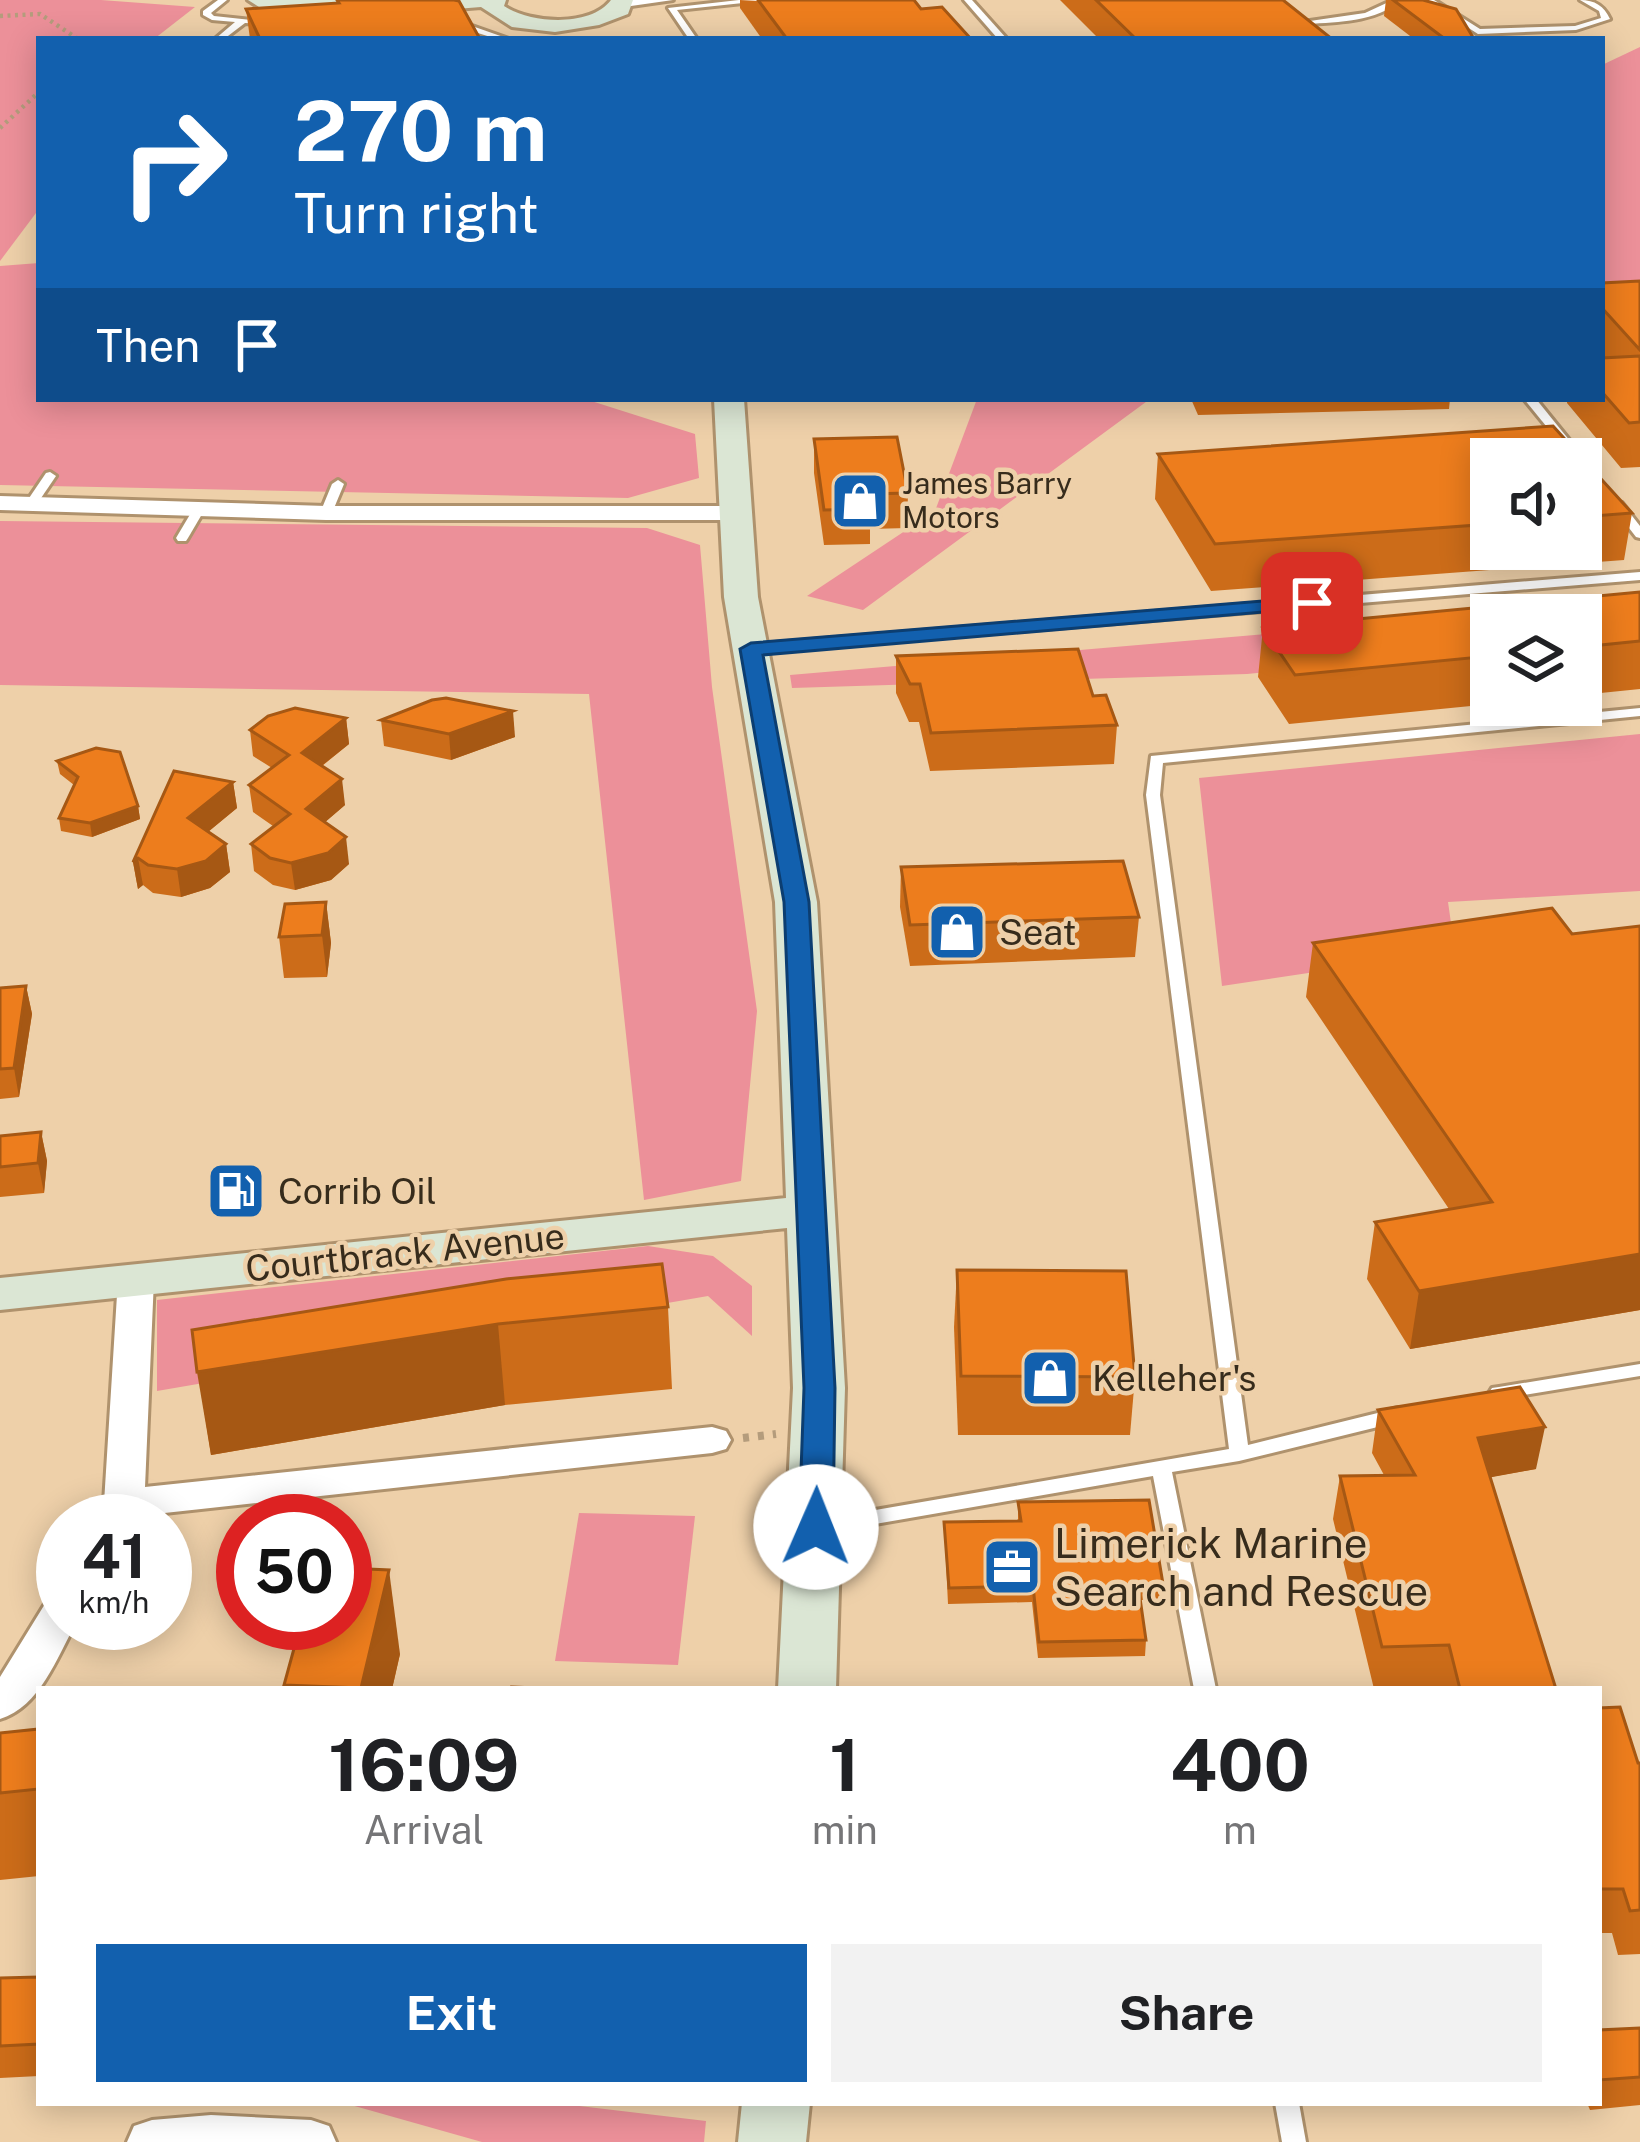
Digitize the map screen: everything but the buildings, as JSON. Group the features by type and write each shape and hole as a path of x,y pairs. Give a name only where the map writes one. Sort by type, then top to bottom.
{"main road":[{"path":"259,0 423,15 498,14 588,30 623,3"},
{"path":"546,24 565,36"},
{"path":"729,402 741,597 796,902 818,1430 807,1686"},
{"name":"Courtbrack Avenue","path":"0,1294 810,1211"},
{"path":"772,2142 776,2106"}],"street":[{"path":"623,3 664,0"},
{"path":"0,503 326,513 736,513"},
{"path":"120,1494 136,1279"},
{"path":"192,1503 712,1441"},
{"path":"0,1703 21,1683 40,1650"},
{"path":"152,2142 211,2137 311,2142"}],"lane":[{"path":"223,0 206,13 212,18 280,22"},
{"path":"691,36 672,8 768,0"},
{"path":"968,0 1000,36"},
{"path":"1307,22 1364,17 1398,0"},
{"path":"1429,0 1477,36 1576,28 1606,20 1602,10 1584,0"},
{"path":"1295,11 1318,30"},
{"path":"224,36 242,21"},
{"path":"1532,402 1562,438"},
{"path":"31,504 50,476"},
{"path":"326,513 338,484"},
{"path":"1610,497 1640,534"},
{"path":"182,538 200,509"},
{"path":"751,649 1640,576"},
{"path":"1240,1454 1153,795 1156,759 1640,712"},
{"path":"1474,1397 1640,1370"},
{"path":"816,1527 1240,1454 1410,1412"},
{"path":"1162,1469 1204,1686"},
{"path":"1287,2106 1294,2142"}],"path":[{"path":"0,16 40,14 73,36"},
{"path":"0,128 36,95"},
{"path":"712,1441 818,1430"}],"shaded area":[{"path":"0,0 101,0 195,7 158,36 36,36 36,213 0,261"},
{"path":"1640,47 1640,309 1605,310 1605,64"},
{"path":"36,263 36,402 594,402 695,434 699,478 628,498 0,485 0,266"},
{"path":"976,402 1146,402 863,610 807,596 935,511"},
{"path":"0,521 647,528 700,545 712,687 757,1011 741,1181 644,1200 589,694 0,685"},
{"path":"1640,602 1602,610 1602,605"},
{"path":"1470,617 1470,652 1247,674 792,688 790,675"},
{"path":"1640,734 1640,891 1448,902 1455,951 1222,986 1199,778"},
{"path":"648,1246 713,1256 752,1286 752,1336 708,1296 157,1391 157,1300"},
{"path":"579,1513 695,1516 678,1665 555,1661"},
{"path":"355,2106 579,2106 706,2121 704,2142 482,2142"}],"place":[{"name":"James Barry Motors","path":"860,501"},
{"name":"Seat","path":"957,932"},
{"name":"Corrib Oil","path":"236,1191"},
{"name":"Kelleher's","path":"1050,1378"},
{"name":"Limerick Marine Search and Rescue","path":"1012,1567"}],"route":[{"path":"816,1527 819,1388 796,902 751,649 1312,603"}]}
